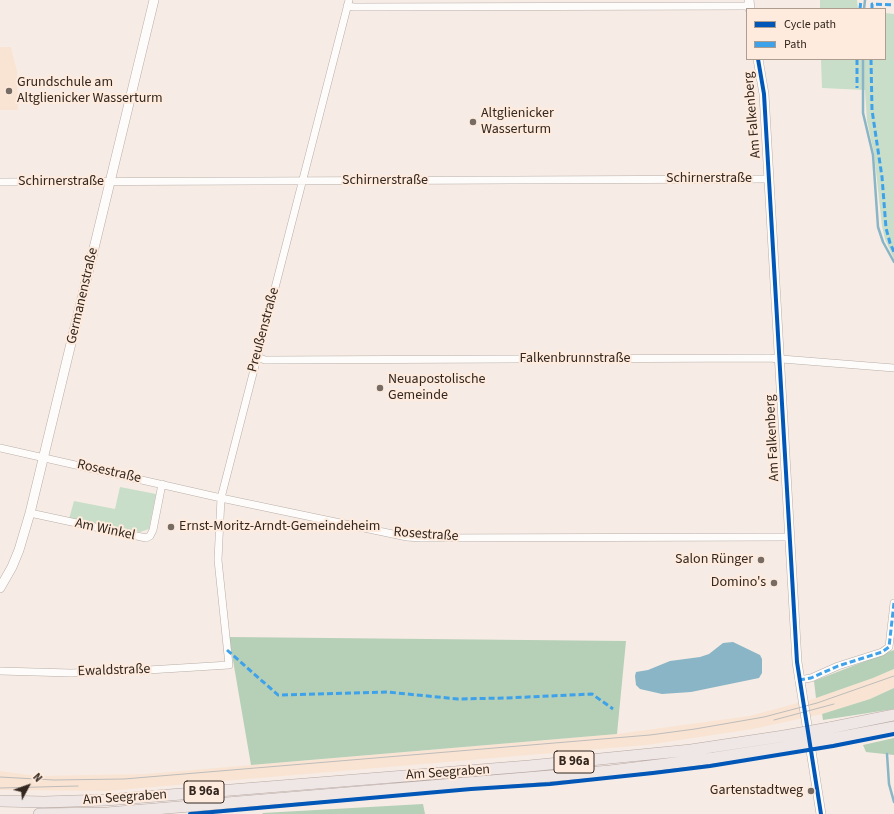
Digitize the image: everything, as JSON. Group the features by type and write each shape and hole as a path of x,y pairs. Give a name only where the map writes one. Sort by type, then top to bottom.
{"main road":[{"name":"Am Seegraben","path":"830,734 894,715"},
{"name":"Am Seegraben","path":"0,801 44,802 107,800 529,766 785,741 830,734 894,727"},
{"name":"Am Seegraben","path":"39,814 107,813 610,772 714,758 785,741"}],"street":[{"name":"Germanenstraße","path":"0,588 12,567 30,514 154,0"},
{"path":"348,3 362,7 567,3 749,5"},
{"name":"Preußenstraße","path":"229,665 218,560 221,498 348,3"},
{"name":"Am Falkenberg","path":"758,60 764,94 797,662 821,814"},
{"name":"Schirnerstraße","path":"0,182 769,179"},
{"name":"Falkenbrunnstraße","path":"257,358 265,360 780,358 894,368"},
{"name":"Rosestraße","path":"0,448 221,498 414,537 789,537"},
{"name":"Am Winkel","path":"30,514 146,538 150,536 153,530 162,484"},
{"path":"800,680 812,678 838,666 882,652 889,647 894,603"},
{"name":"Ewaldstraße","path":"0,671 71,673 229,665"}],"shaded area":[{"name":"Grundschule am Altglienicker Wasserturm","path":"0,47 11,47 17,71 18,110 0,110"},
{"path":"894,669 894,688 870,699 822,714 753,729 647,745 107,791 0,790 0,771 37,776 145,774 617,734 749,716 816,698"}],"green space":[{"path":"820,0 857,0 858,8 820,8"},
{"path":"886,13 894,14 894,259 885,239 882,226 874,153 867,121 865,90 822,88 821,60 886,60"},
{"path":"120,487 156,494 149,529 140,532 111,528 69,519 74,501 115,509"},
{"path":"229,637 626,641 617,734 251,765"},
{"path":"894,650 894,669 816,698 814,681"},
{"path":"894,688 894,709 823,720 822,714 870,699"},
{"path":"894,738 894,755 866,752 863,745"},
{"path":"423,804 425,814 262,814 263,813"}],"water":[{"path":"733,642 760,655 762,659 762,673 759,678 691,692 662,694 640,689 636,685 636,672 648,670 670,661 700,657 709,654 723,643"}],"waterway":[{"path":"864,8 865,0"},
{"path":"863,60 863,113 873,155 878,227 883,242 894,262"},
{"path":"887,754 889,784 894,802"}],"tram line":[{"path":"0,777 54,780 124,779 650,735 764,717 817,703 894,676"},
{"path":"774,720 834,704"},
{"path":"0,788 78,786"}],"marked path":[{"path":"860,8 861,0"},
{"path":"872,8 872,4 894,5"},
{"path":"857,60 857,88"},
{"path":"871,60 872,110 882,177 886,228 894,252"},
{"path":"799,680 811,678 838,666 882,652 889,647 894,603"},
{"path":"227,650 278,695 387,692 458,699 592,694 613,709"}],"cycle path":[{"path":"758,60 764,94 797,662 821,814"},
{"path":"190,814 471,789 550,784 653,773 710,766 833,746 894,734"}],"place":[{"name":"Grundschule am Altglienicker Wasserturm","path":"9,91"},
{"name":"Altglienicker Wasserturm","path":"473,122"},
{"name":"Neuapostolische Gemeinde","path":"380,388"},
{"name":"Ernst-Moritz-Arndt-Gemeindeheim","path":"171,527"},
{"name":"Salon Rünger","path":"761,560"},
{"name":"Domino's","path":"774,583"},
{"name":"Gartenstadtweg","path":"811,791"}]}
